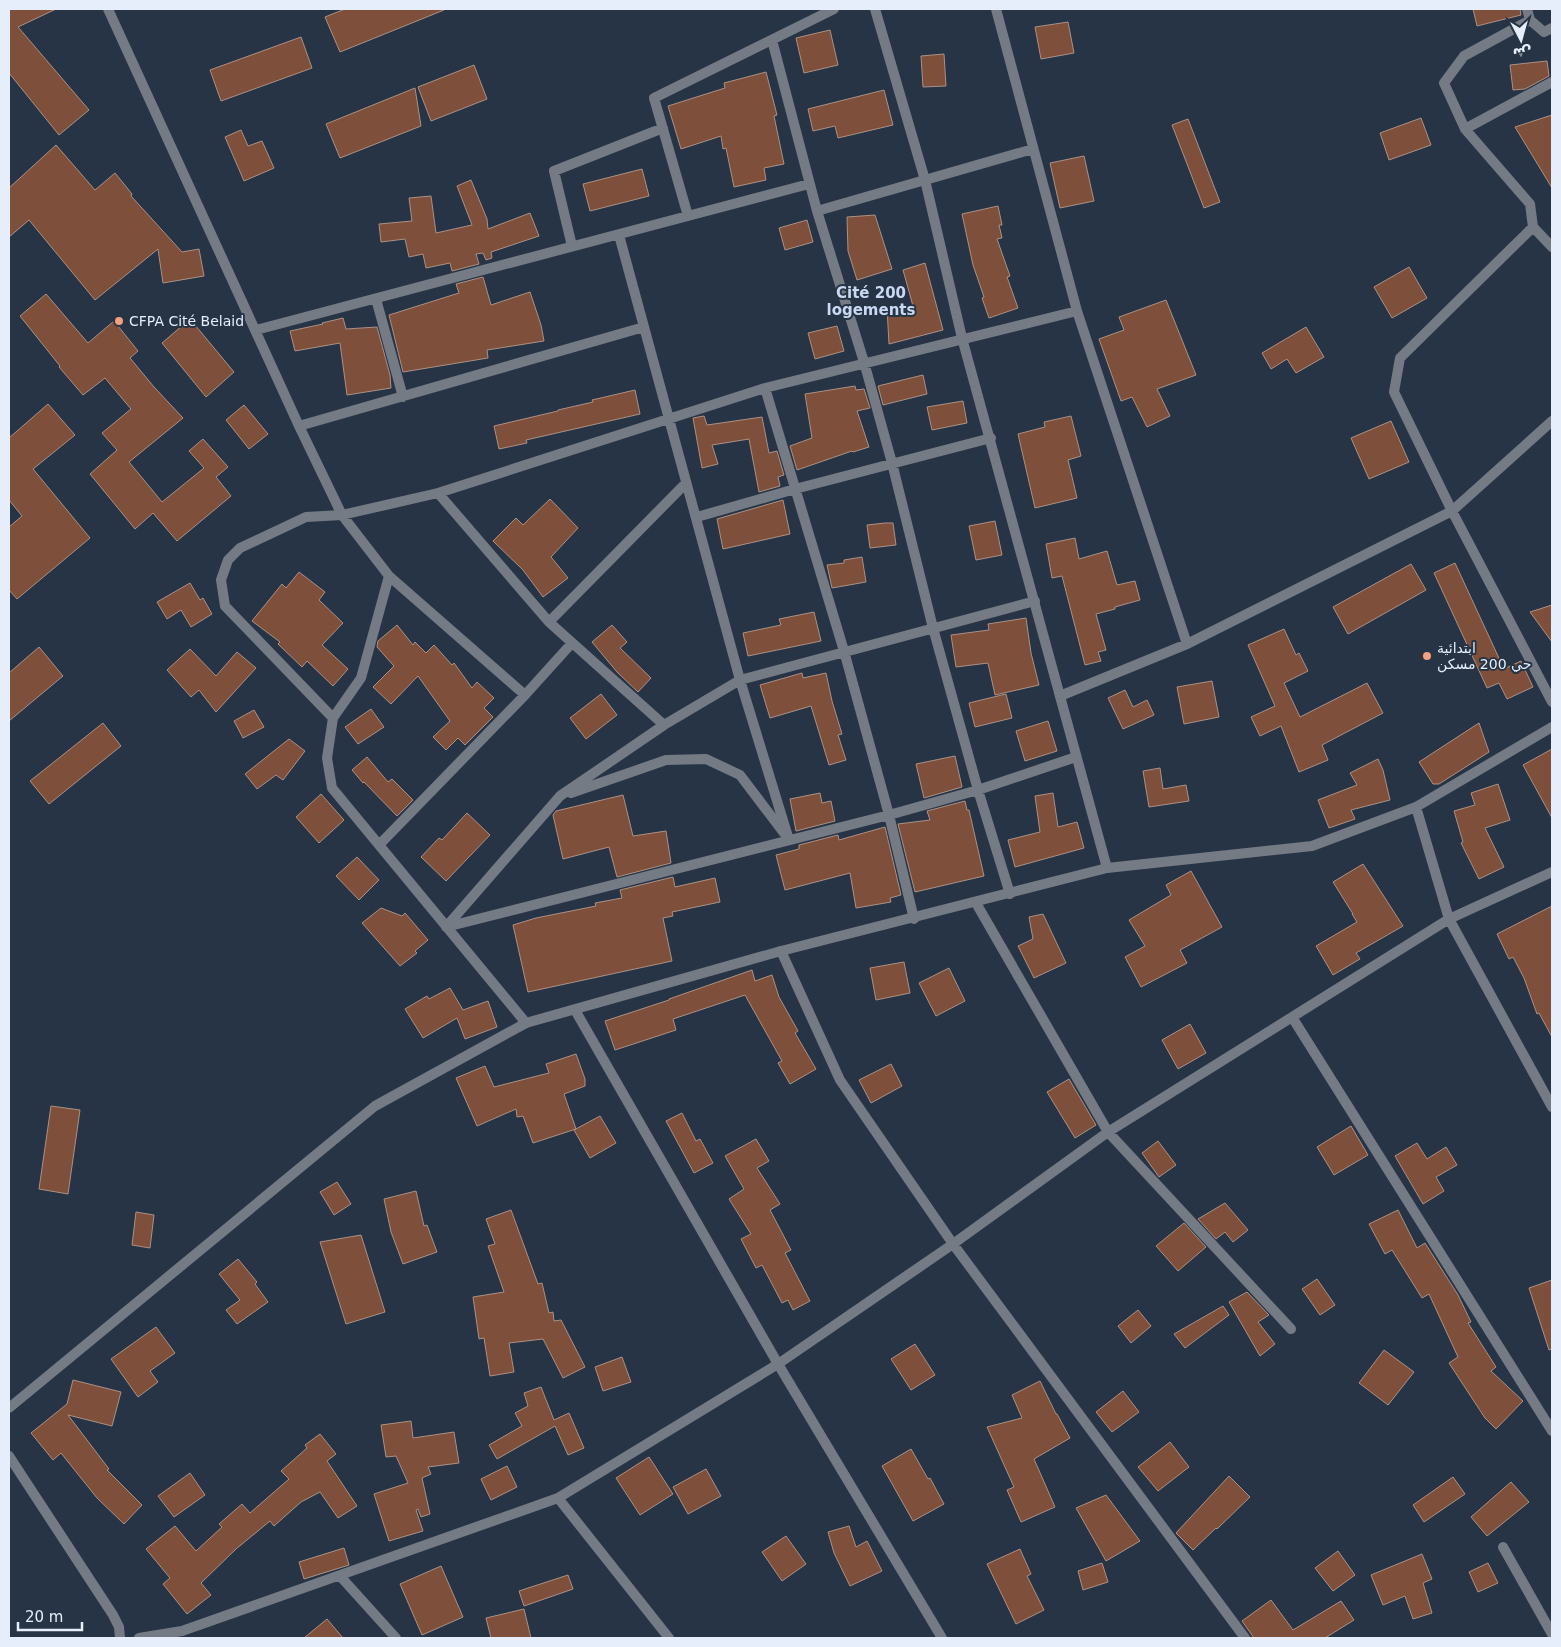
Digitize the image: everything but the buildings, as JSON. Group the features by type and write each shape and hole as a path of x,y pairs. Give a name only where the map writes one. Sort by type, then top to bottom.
{"street":[{"path":"108,9 299,426 342,515 389,576 524,695"},
{"path":"688,216 654,98 834,9"},
{"path":"875,9 925,180 962,338 991,438 1107,868"},
{"path":"996,9 1077,311 1187,644"},
{"path":"1527,9 1530,20 1544,32 1552,28"},
{"path":"1530,20 1464,56 1444,83 1465,129 1530,204 1533,227 1552,247"},
{"path":"772,40 809,184 864,362 892,463 933,628 978,790 1010,894"},
{"path":"1465,129 1552,82"},
{"path":"572,246 554,171 663,128"},
{"path":"817,211 1033,149"},
{"path":"256,330 809,184"},
{"path":"1533,227 1400,358 1394,392 1452,511 1552,702"},
{"path":"619,234 740,680 789,840"},
{"path":"376,299 403,397"},
{"path":"333,718 225,606 220,580 228,560 240,548 306,517 342,515 438,493 765,388 864,362 1077,311"},
{"path":"299,426 644,327"},
{"path":"765,388 844,651 889,815 914,919"},
{"path":"1060,696 1187,644 1452,511 1552,421"},
{"path":"697,517 892,463 991,438"},
{"path":"549,622 686,483"},
{"path":"438,493 549,622 664,725"},
{"path":"389,576 361,678 333,718 327,758 332,788 526,1023"},
{"path":"446,927 560,796 664,725 740,680 1035,601"},
{"path":"380,844 572,643"},
{"path":"9,1408 376,1106 526,1023 781,951 914,919 1107,868 1312,846 1416,807 1552,727"},
{"path":"446,927 889,815 978,790 1076,757"},
{"path":"560,796 666,760 706,760 740,775 789,840"},
{"path":"1416,807 1449,919 1552,1107"},
{"path":"139,1638 182,1630 558,1498 778,1364 953,1244 1108,1132 1449,919 1552,872"},
{"path":"976,903 1108,1132 1291,1329"},
{"path":"781,951 840,1080 953,1244 1245,1638"},
{"path":"575,1010 778,1364 942,1638"},
{"path":"1292,1017 1552,1431"},
{"path":"9,1456 113,1615 119,1627 120,1638"},
{"path":"558,1498 670,1638"},
{"path":"1503,1547 1552,1634"},
{"path":"340,1576 396,1638"}],"place":[{"name":"CFPA Cité Belaid","path":"119,321"},
{"name":"ابتدائية حي 200 مسكن","path":"1427,656"}],"district":[{"name":"Cité 200 logements","path":"871,302"}]}
